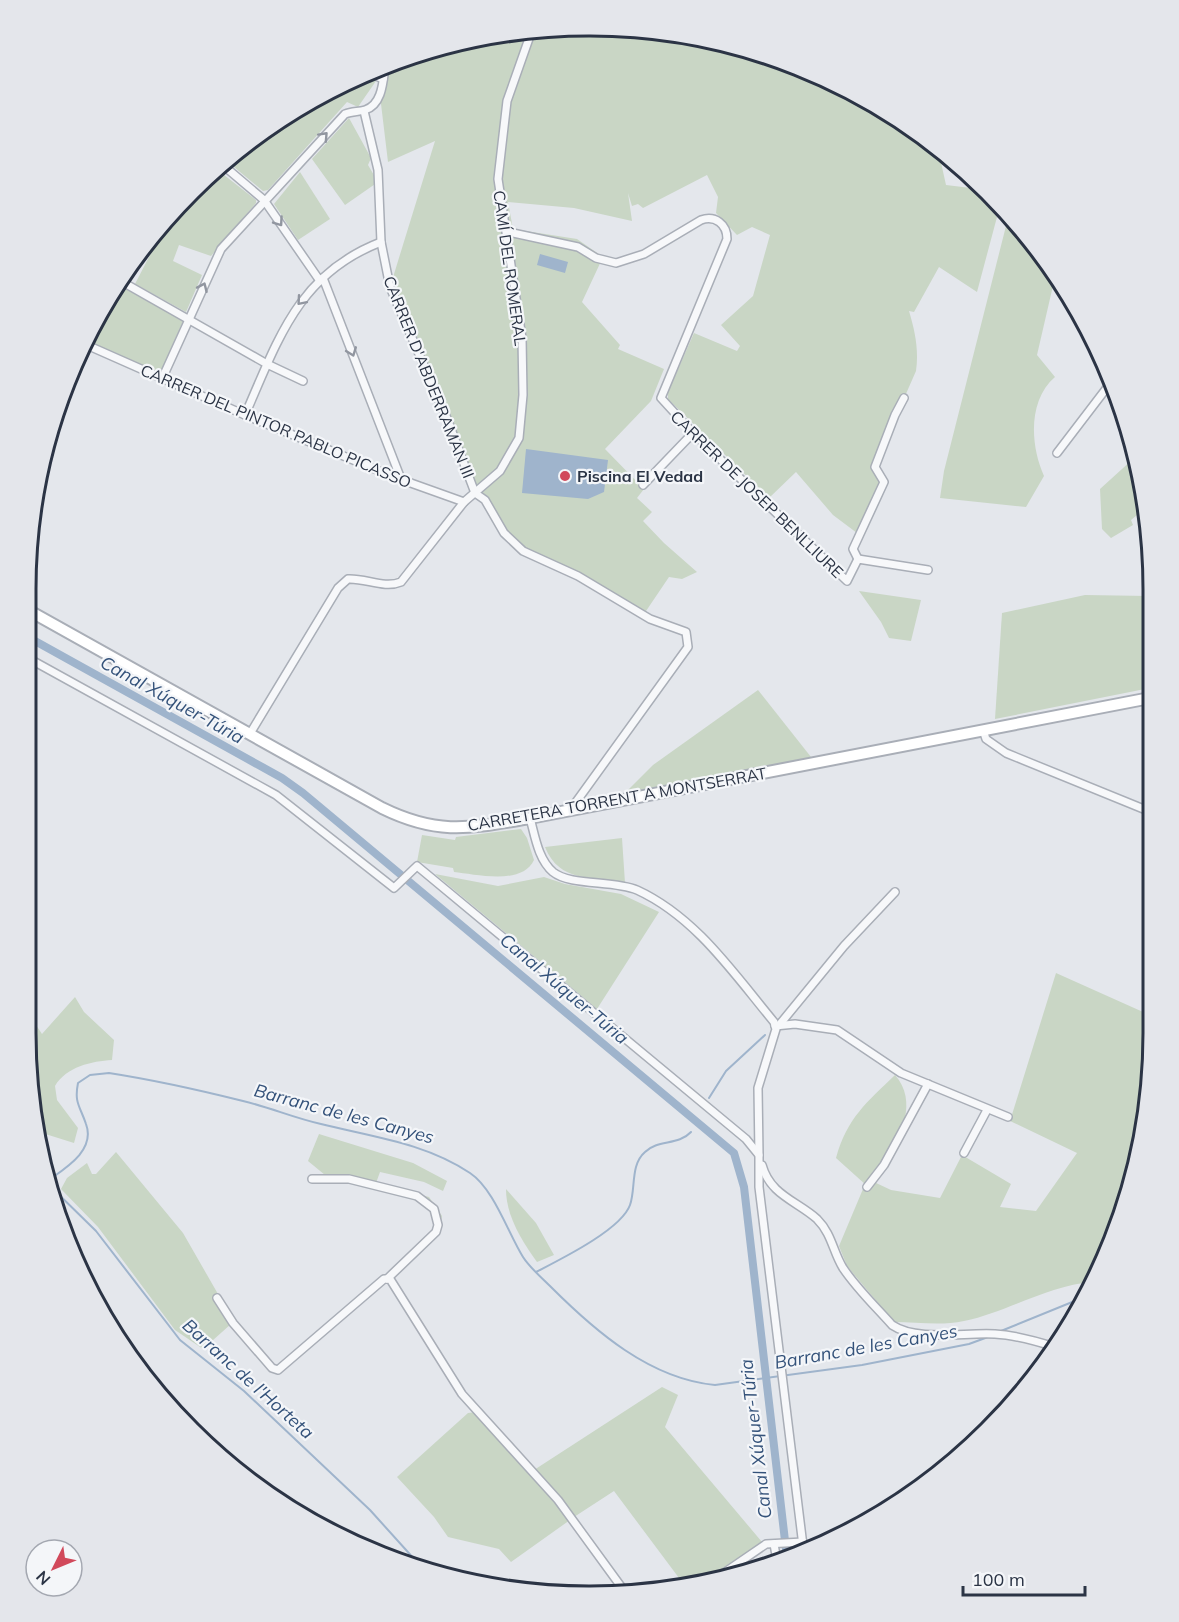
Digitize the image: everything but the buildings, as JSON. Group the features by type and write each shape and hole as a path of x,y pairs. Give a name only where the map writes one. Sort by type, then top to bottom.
{"main road":[{"name":"CARRETERA TORRENT A MONTSERRAT","path":"36,614 251,732 382,808 418,824 439,828 466,828 530,818 1143,699"}],"street":[{"name":"CAMÍ DEL ROMERAL","path":"251,732 338,588 348,579 363,578 387,585 401,582 464,502 500,471 519,438 522,424 522,338 508,232 498,179 507,101 529,40"},
{"path":"162,379 221,249 345,114 364,111 376,102 384,76"},
{"name":"CARRER D'ABDERRAMAN III","path":"364,111 378,170 381,242 390,287 448,421 475,493 485,500 504,532 523,551 578,576 650,619 686,632 688,647 571,810"},
{"path":"229,170 264,200 322,280 401,479"},
{"name":"CARRER DE JOSEP BENLLIURE","path":"508,232 578,247 596,258 616,263 644,254 708,218 719,221 727,233 727,239 661,398 693,433 847,581 858,559"},
{"path":"245,415 293,310 322,280 355,252 381,242"},
{"path":"127,285 267,364 303,381"},
{"name":"CARRER DEL PINTOR PABLO PICASSO","path":"92,347 245,415 401,479 464,502"},
{"path":"1057,453 1105,390"},
{"path":"904,398 875,467 884,482 853,549 858,559 928,570"},
{"path":"643,485 693,433"},
{"path":"36,663 290,804 358,862 394,888 417,866 747,1139 759,1155 764,1173 771,1184 781,1196 816,1218 827,1230 843,1268 892,1325 901,1331 917,1334 995,1334 1046,1345"},
{"path":"983,730 988,741 1006,753 1143,809"},
{"path":"530,818 542,858 551,870 567,878 623,885 670,909 704,939 778,1025 837,1030 901,1073 1008,1117"},
{"path":"732,1567 762,1546 803,1542 759,1187 758,1088 778,1025 844,946 895,892"},
{"path":"867,1187 890,1155 928,1084"},
{"path":"964,1153 987,1110"},
{"path":"217,1298 233,1323 276,1370 387,1279 436,1232 438,1225 434,1209 417,1196 349,1179 312,1179"},
{"path":"387,1279 394,1283 462,1394 558,1500 620,1585"},
{"path":"776,1544 777,1553"}],"green space":[{"path":"553,37 626,37 697,47 767,65 834,93 897,129 941,162 946,185 970,188 975,192 997,217 977,292 939,267 914,312 909,311 916,341 916,371 873,469 880,484 857,533 833,515 796,472 769,498 668,399 668,392 694,333 737,351 740,346 721,325 753,296 770,235 752,227 737,235 716,213 718,197 707,175 643,208 638,204 632,206 628,193 632,221 574,208 508,202 513,229 577,239 603,257 582,302 620,345 618,349 664,369 651,401 605,449 644,489 637,498 652,512 643,521 697,572 682,579 669,577 644,614 578,576 523,551 475,493 452,443 390,287 435,141 388,162 378,79 412,65 446,55 517,41"},
{"path":"374,80 376,81 358,107 347,102 268,190 263,191 233,166 282,129 313,110 345,93"},
{"path":"349,118 371,158 368,165 378,182 345,205 312,159"},
{"path":"300,172 330,219 298,240 274,204"},
{"path":"223,174 256,200 256,203 211,256 179,245 173,261 202,275 186,312 135,284 151,253 173,225"},
{"path":"1006,226 1053,287 1037,355 1055,377 1040,398 1034,424 1036,451 1044,476 1026,507 940,498 944,471"},
{"path":"125,288 183,321 160,375 94,343"},
{"path":"1128,464 1138,515 1131,520 1133,525 1111,538 1102,529 1100,489"},
{"path":"859,591 921,600 911,641 889,638 881,622"},
{"path":"1085,595 1143,596 1143,689 995,719 1002,613"},
{"path":"758,690 811,757 623,795 653,765"},
{"path":"521,829 527,838 534,860 528,868 519,873 509,876 485,876 454,872 453,868 417,862 422,835 455,840 456,837"},
{"path":"622,838 625,883 568,873 551,859 545,847"},
{"path":"435,874 498,886 544,877 565,884 621,894 659,912 597,1009"},
{"path":"1056,973 1143,1012 1142,1069 1138,1105 1124,1176 1101,1244 1083,1283 1044,1293 996,1312 964,1321 938,1324 894,1322 847,1266 839,1246 863,1189 868,1190 874,1182 891,1190 940,1198 962,1155 1011,1184 1000,1207 1036,1211 1077,1153 1010,1121"},
{"path":"75,997 84,1012 114,1040 112,1060 80,1066 66,1074 55,1086 57,1100 78,1128 74,1143 46,1134 37,1069 36,1025 42,1034"},
{"path":"895,1075 906,1096 905,1119 896,1142 866,1185 836,1158 852,1121"},
{"path":"319,1134 413,1163 447,1181 443,1191 424,1182 380,1172 376,1183 429,1197 442,1216 438,1234 434,1215 427,1205 369,1183 325,1175 308,1161"},
{"path":"116,1152 183,1233 218,1294 214,1297 231,1324 203,1349 175,1330 98,1227 61,1189 67,1178 87,1163 92,1174 96,1174"},
{"path":"506,1189 536,1223 554,1255 537,1262 512,1218"},
{"path":"662,1387 678,1395 665,1427 762,1542 725,1569 679,1578 614,1491 574,1517 534,1470"},
{"path":"476,1412 570,1520 511,1562 499,1549 448,1537 434,1517 397,1477 468,1413"}],"water":[{"path":"540,254 568,262 565,273 537,265"},
{"name":"Piscina El Vedad","path":"526,449 608,460 604,492 588,499 522,493"}],"waterway":[{"name":"Canal Xúquer-Túria","path":"36,642 282,778 303,793 734,1153 744,1187 786,1550"},
{"path":"709,1098 726,1071 765,1035"},
{"name":"Barranc de les Canyes","path":"55,1175 76,1158 86,1143 88,1134 86,1124 77,1100 78,1083 90,1075 109,1073 253,1103 311,1122 398,1142 453,1163 479,1180 500,1212 526,1261 568,1304 625,1350 646,1363 691,1381 715,1385 862,1365 969,1344 988,1337"},
{"path":"536,1272 588,1243 615,1224 630,1205 635,1170 640,1157 656,1145 680,1139 691,1132"},
{"name":"Barranc de l'Horteta","path":"61,1197 96,1231 180,1340 244,1391 370,1510 413,1557"},
{"name":"Barranc de les Canyes","path":"1001,1331 1073,1302"}],"place":[{"name":"Piscina El Vedad","path":"565,476"}]}
